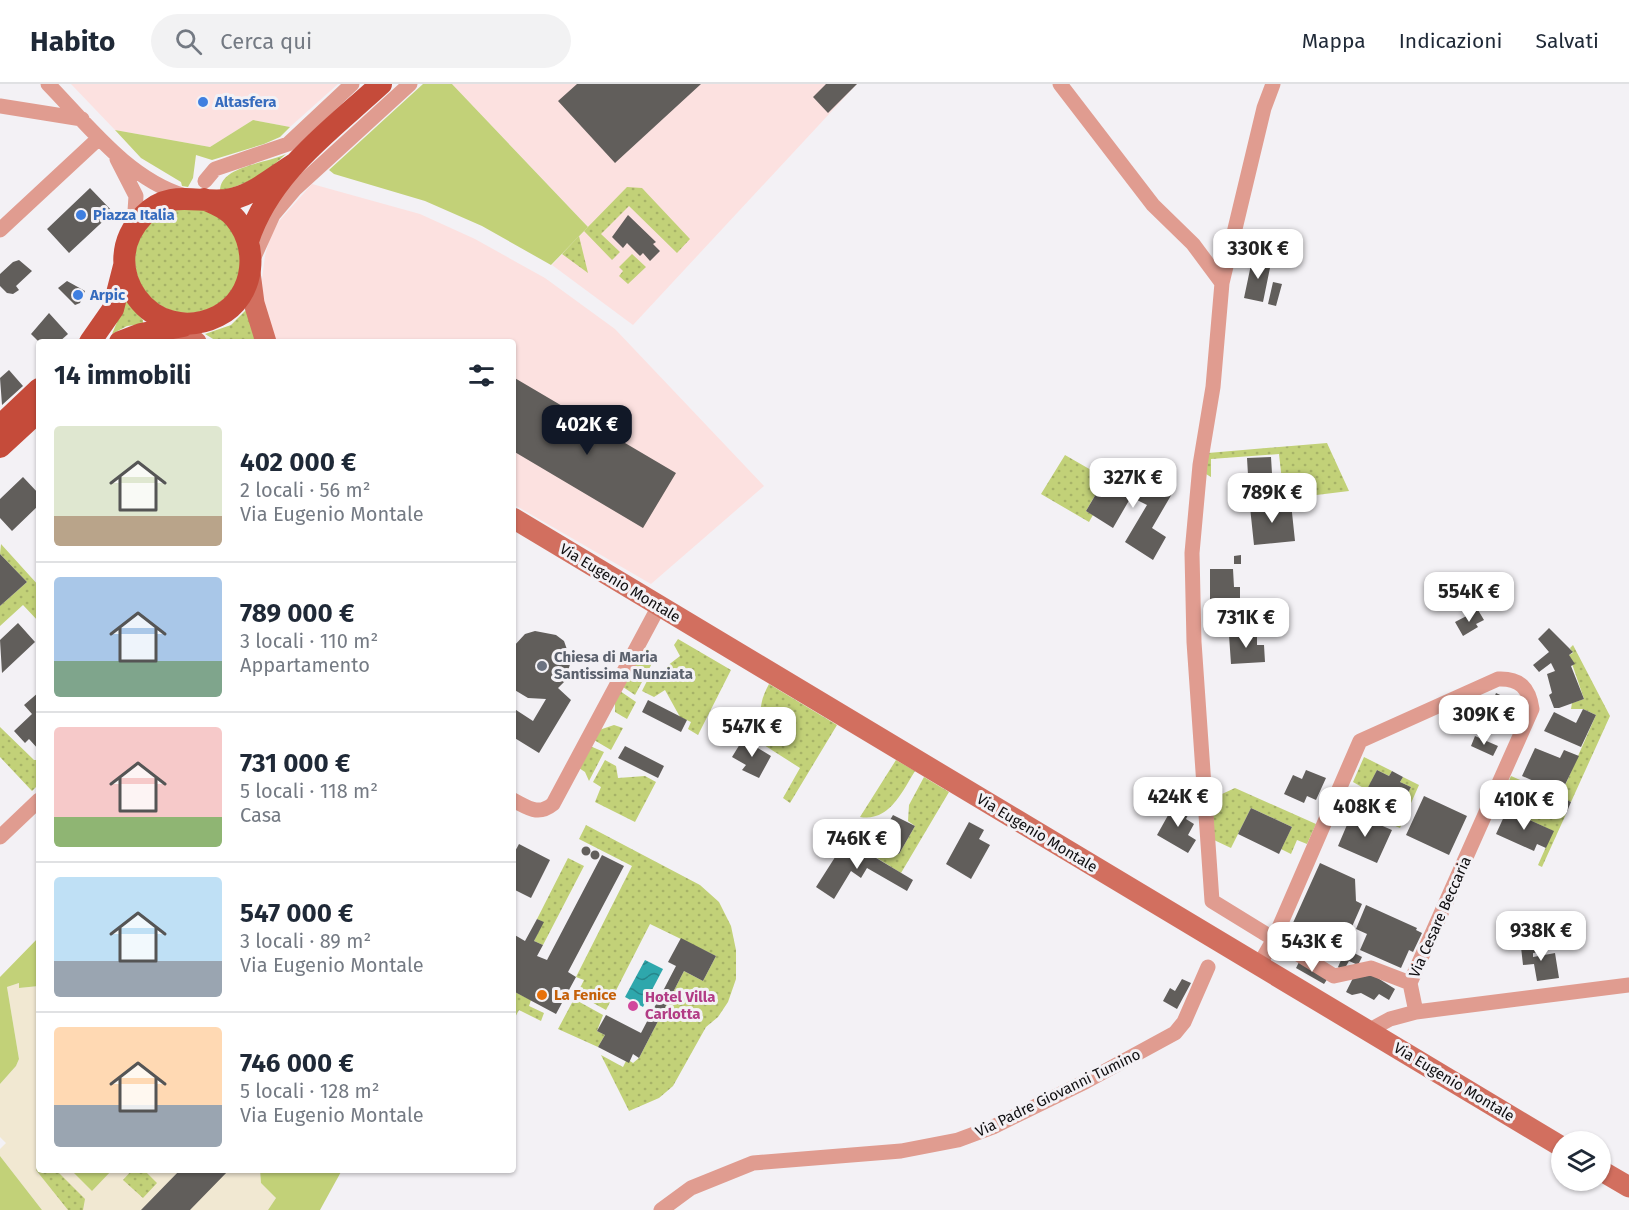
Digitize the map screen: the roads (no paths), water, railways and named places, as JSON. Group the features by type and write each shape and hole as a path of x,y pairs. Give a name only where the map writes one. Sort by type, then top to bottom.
{"main road":[{"path":"265,339 254,303 248,241 256,215 294,164 381,84"},
{"path":"92,339 113,309 128,238 134,226 157,205 199,192 226,200 247,194 294,164"},
{"path":"199,192 231,214 248,241"},
{"path":"124,265 134,295 176,330"},
{"path":"134,339 176,330 216,317 236,302 245,288 251,268"},
{"path":"0,426 36,392"},
{"path":"0,447 36,414"},
{"name":"Via Eugenio Montale","path":"516,520 1551,1140"},
{"path":"1611,1176 1629,1187"}],"street":[{"path":"48,84 113,152 156,184 199,192 214,169 288,144 352,84"},
{"path":"251,268 273,215 295,189 410,84"},
{"path":"1060,84 1153,205 1193,244 1222,283"},
{"path":"1273,84 1264,108 1222,283 1213,387 1200,465 1192,553 1194,642 1212,901 1334,976 1371,968 1410,983"},
{"path":"0,106 82,119"},
{"path":"0,230 99,138"},
{"path":"113,152 136,196 134,226"},
{"path":"516,802 536,812 545,811 553,804 659,606"},
{"name":"Via Cesare Beccaria","path":"1259,965 1274,939 1360,741 1498,679 1512,678 1522,684 1530,695 1532,709 1410,983 1416,1012"},
{"path":"0,837 36,804"},
{"name":"Via Padre Giovanni Tumino","path":"662,1210 691,1188 753,1163 930,1147 993,1127 1085,1082 1175,1033 1184,1022 1208,967"},
{"path":"1368,1031 1390,1019 1416,1012 1629,985"}],"water":[{"path":"645,960 663,969 643,1007 625,997"}],"place":[{"name":"Altasfera","path":"203,102"},
{"name":"Piazza Italia","path":"81,215"},
{"name":"Arpic","path":"78,295"},
{"name":"Chiesa di Maria Santissima Nunziata","path":"542,666"},
{"name":"La Fenice","path":"542,995"},
{"name":"Hotel Villa Carlotta","path":"633,1006"}]}
